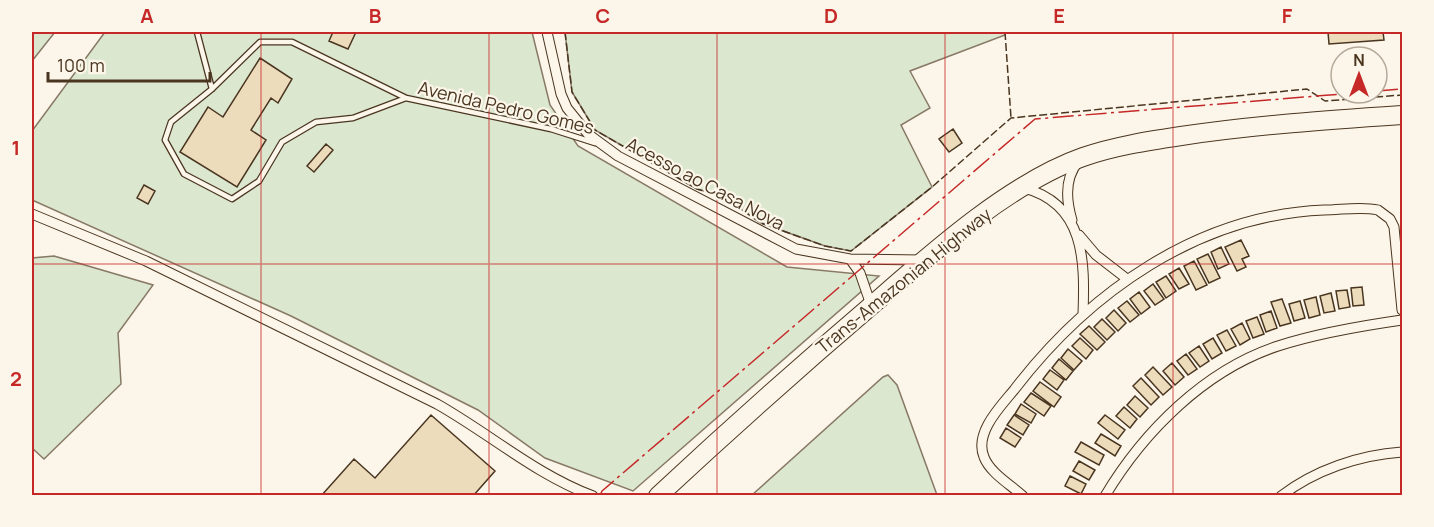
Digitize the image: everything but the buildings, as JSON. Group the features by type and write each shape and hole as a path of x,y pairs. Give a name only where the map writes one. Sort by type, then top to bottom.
{"highway":[{"name":"Trans-Amazonian Highway","path":"658,495 775,387 924,260 1023,188 1081,158 1134,143 1223,130 1402,116"}],"street":[{"name":"Acesso ao Casa Nova","path":"547,32 561,94 567,108 578,123 601,145 779,242 810,254 850,260 924,260"},
{"path":"1081,158 1075,164 1068,183 1067,201 1084,267 1083,314"},
{"path":"1023,188 1050,198 1096,255 1127,279"},
{"path":"1023,495 989,466 984,457 984,435 996,412 1040,356 1083,314 1127,279 1197,238 1252,220 1305,211 1370,209 1388,216 1395,230 1402,310"},
{"path":"32,214 146,261 307,343 437,404 462,418 526,464 551,478 593,495"},
{"path":"850,260 860,273 872,305"},
{"path":"1105,495 1122,467 1157,427 1195,392 1230,368 1276,346 1340,329 1402,320"},
{"path":"1281,495 1320,471 1365,457 1402,452"}],"lane":[{"path":"197,32 212,89"},
{"name":"Avenida Pedro Gomes","path":"406,98 353,118 316,122 282,142 259,181 232,199 184,174 165,140 171,123 212,89 260,42 292,42 406,98 551,129 601,145"}],"green space":[{"path":"32,32 55,32 32,61"},
{"path":"105,32 532,32 550,105 578,146 787,267 879,276 633,491 545,458 478,410 291,316 32,200 32,131"},
{"path":"565,32 1005,32 1005,35 910,71 930,108 901,125 932,187 851,251 825,246 761,223 722,196 697,189 595,130 572,92"},
{"path":"54,256 153,285 118,333 121,384 44,459 32,448 32,258"},
{"path":"888,375 897,385 937,495 752,495 883,377"}],"fence":[{"path":"565,32 572,92 595,130 697,189 722,196 761,223 825,246 851,251 932,187 1011,118 1307,89 1325,101 1402,95"},
{"path":"1005,32 1011,118"}],"power":[{"path":"1389,90 1402,89"},
{"path":"600,496 602,491 1035,119 1329,95"}]}
